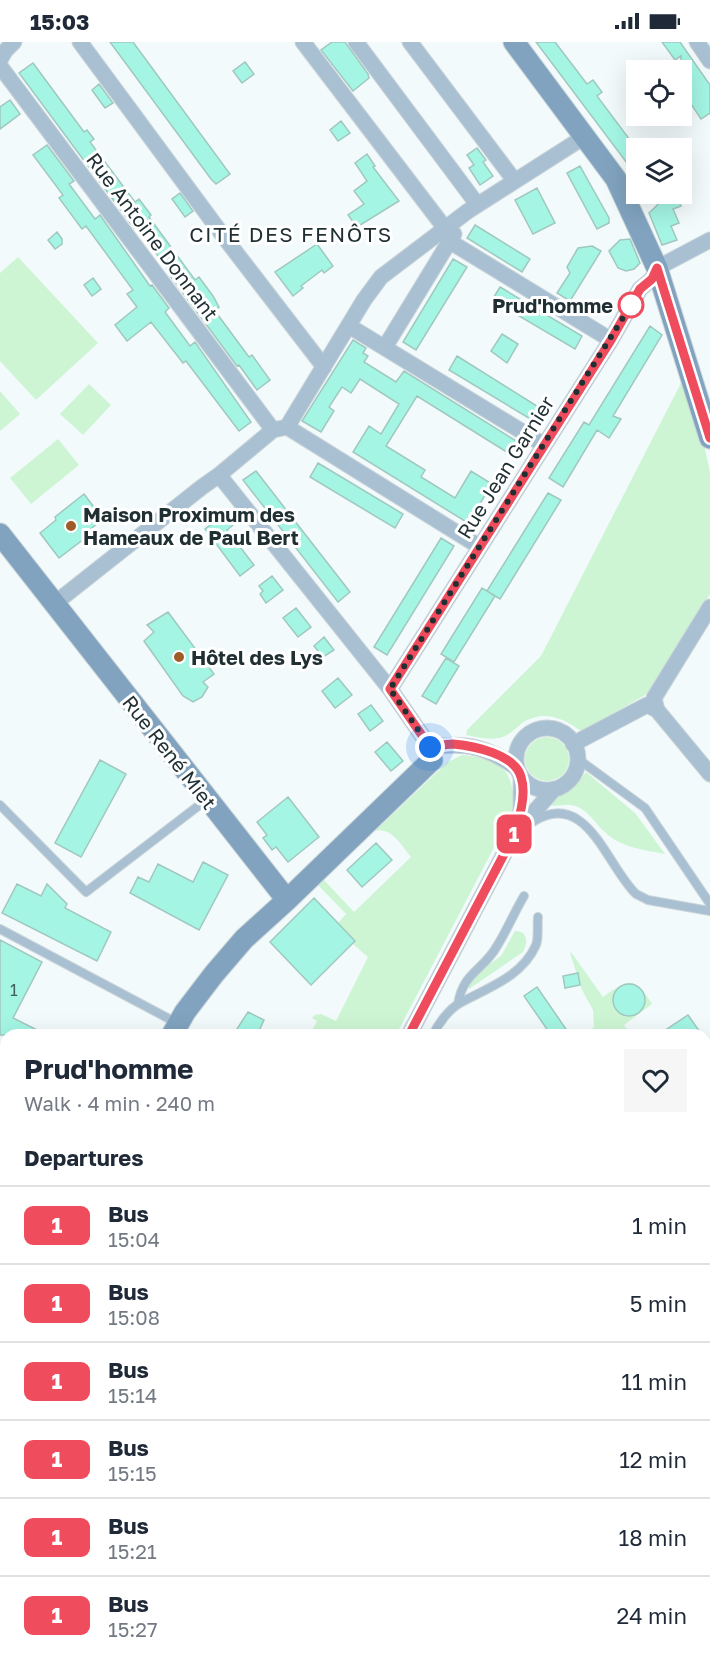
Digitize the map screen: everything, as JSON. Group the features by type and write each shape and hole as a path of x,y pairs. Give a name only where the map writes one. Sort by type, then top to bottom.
{"street":[{"path":"0,60 14,42"},
{"path":"80,42 224,237 324,367"},
{"path":"303,42 447,234 611,340"},
{"path":"356,42 473,208"},
{"path":"410,42 514,180"},
{"path":"514,42 616,179 657,268 710,438"},
{"path":"697,42 710,61"},
{"name":"Rue Antoine Donnant","path":"0,66 280,429"},
{"path":"54,604 202,487 280,429 324,367 381,277 447,234 473,208 585,137"},
{"path":"385,347 447,234"},
{"path":"657,268 710,240"},
{"name":"Rue Jean Garnier","path":"390,689 611,340 640,289 652,279 657,268"},
{"path":"349,326 544,445"},
{"path":"280,429 480,547"},
{"path":"176,1029 214,974 244,939 432,760 430,747 390,689 219,476"},
{"name":"Rue René Miet","path":"0,534 287,900"},
{"path":"657,710 654,698 710,607"},
{"path":"573,744 647,705 657,710 710,774"},
{"path":"430,747 452,744 486,749 524,739 533,732 548,728 562,733 573,744 578,759 574,773 565,784 554,789 538,789 519,772 486,749"},
{"path":"412,1029 513,837 521,810 516,756 524,739"},
{"path":"513,837 554,789"}],"lane":[{"path":"578,759 645,808 710,904"},
{"path":"0,805 86,892 207,800"},
{"path":"513,837 541,817 564,813 575,816 587,826 636,894 648,900 710,911"},
{"path":"458,1004 460,992 467,979 496,948 524,896"},
{"path":"437,1029 446,1015 458,1004 489,989 527,960 537,943 538,917"},
{"path":"0,929 173,1029"}],"green space":[{"path":"18,257 98,343 36,400 0,361 0,273"},
{"path":"682,381 685,383 699,440 703,441 710,472 710,594 650,692 582,732 561,719 545,716 530,719 499,738 466,735 467,730 541,656"},
{"path":"89,384 111,405 83,435 60,414"},
{"path":"0,391 20,414 0,431"},
{"path":"58,439 79,465 31,504 10,478"},
{"path":"547,737 562,744 569,759 562,774 547,781 532,774 525,759 532,744"},
{"path":"462,755 495,763 508,775 514,809 399,1029 313,1029 317,1021 312,1018 315,1015 321,1014 336,1021 368,957 353,944 355,941 338,923 346,914 317,884 323,879 354,912 411,857 391,834 381,830 375,831 448,762"},
{"path":"586,772 635,813 665,854 634,848 613,839 591,817 575,806 548,805 556,797 574,788"},
{"path":"515,931 525,935 526,944 523,952 469,989 468,986 477,973 501,956"},
{"path":"570,953 603,997 619,986 630,983 640,988 652,1004 624,1025 627,1029 592,1029 594,1027 593,1010 582,990"}],"building":[{"path":"110,42 133,42 230,174 216,184 211,179"},
{"path":"332,42 345,42 368,74 369,78 353,91 321,50"},
{"path":"536,42 555,42 587,84 593,80 602,92 597,96 628,138 626,138 626,162"},
{"path":"662,42 680,42 710,85 710,113 701,119 692,106 692,60 681,60 681,56 675,60"},
{"path":"245,62 254,74 242,83 233,71"},
{"path":"33,63 84,132 87,130 94,139 90,142 135,202 139,199 151,215 149,217 195,280 199,277 213,296 219,307 215,311 249,357 252,355 270,380 257,390 19,73"},
{"path":"99,84 113,103 105,108 92,90"},
{"path":"10,100 20,114 0,129 0,107"},
{"path":"341,121 350,133 338,141 330,130"},
{"path":"47,145 74,181 69,184 95,219 100,215 150,286 152,285 169,308 165,312 190,346 195,342 251,422 239,431 186,361 183,363 151,322 127,341 115,325 137,307 127,294 133,290 86,226 82,229 59,198 63,195 33,155"},
{"path":"477,148 486,160 483,162 493,176 480,185 469,168 474,165 467,155"},
{"path":"367,154 375,166 373,167 399,201 357,227 348,215 364,204 354,191 367,181 355,163"},
{"path":"580,166 609,218 609,223 597,229 567,173"},
{"path":"537,188 555,223 533,234 515,200"},
{"path":"180,193 193,211 185,217 172,199"},
{"path":"658,204 680,204 681,206 673,209 679,223 671,226 677,240 662,245 649,213"},
{"path":"475,225 530,259 522,272 467,238"},
{"path":"57,232 62,239 62,244 55,249 48,240"},
{"path":"630,239 640,263 634,269 626,271 618,268 609,251 620,240"},
{"path":"317,244 333,266 324,273 322,270 301,286 303,288 293,296 275,272"},
{"path":"592,246 601,251 570,301 557,293 570,273 567,267 578,248"},
{"path":"453,259 467,267 416,350 403,342"},
{"path":"93,278 101,289 92,296 84,285"},
{"path":"500,287 582,336 575,349 492,300"},
{"path":"650,326 662,335 613,416 621,419 609,438 597,430 563,487 549,478 584,422 589,425"},
{"path":"502,334 518,344 507,363 491,351"},
{"path":"353,340 366,348 363,353 368,356 364,362 396,382 404,371 518,442 510,454 417,396 386,446 425,470 421,477 455,498 471,471 492,484 468,523 353,452 369,426 381,434 399,404 360,379 351,393 342,387 329,407 334,411 321,432 302,421"},
{"path":"457,356 540,408 532,420 449,370"},
{"path":"318,463 403,514 395,528 310,477"},
{"path":"256,471 350,592 338,602 243,480"},
{"path":"548,493 561,500 500,599 487,591"},
{"name":"Maison Proximum des Hameaux de Paul Bert","path":"84,494 103,519 87,532 89,535 59,558 40,533 56,520 55,517"},
{"path":"230,511 238,521 227,530 254,565 240,576 205,529"},
{"path":"441,538 454,546 387,655 374,647"},
{"path":"272,576 283,590 266,603 260,594 263,591 259,586"},
{"path":"482,588 495,596 454,662 441,654"},
{"path":"296,608 311,627 298,637 283,618"},
{"name":"Hôtel des Lys","path":"168,612 214,674 203,682 208,687 202,697 193,702 183,696 144,641 154,632 147,625"},
{"path":"324,637 334,650 323,657 314,646"},
{"path":"446,658 459,666 436,704 422,696"},
{"path":"338,678 352,695 335,708 322,691"},
{"path":"371,705 383,721 370,731 358,714"},
{"path":"387,742 403,761 391,771 375,752"},
{"path":"100,760 126,774 81,857 55,843"},
{"path":"288,797 319,837 288,862 276,847 272,850 263,838 267,835 257,822"},
{"path":"376,843 392,860 362,887 347,870"},
{"path":"203,862 228,875 199,930 130,893 138,877 149,882 158,864 193,882"},
{"path":"17,884 41,896 47,884 67,904 65,908 111,932 97,961 2,913"},
{"path":"314,898 355,941 311,985 270,942"},
{"path":"0,940 42,962 13,1018 35,1029 0,1029"},
{"path":"578,973 580,985 565,988 563,976"},
{"path":"629,984 640,989 645,1000 640,1011 629,1016 618,1011 613,1000 618,989"},
{"path":"537,987 566,1029 547,1029 524,996"},
{"path":"248,1012 264,1020 260,1029 237,1029"},
{"path":"688,1015 698,1029 667,1029"}],"bus line":[{"name":"1","path":"412,1029 513,837 521,810 522,786 517,768 486,749 452,744 430,747 390,689 611,340 640,289 652,279 657,268 710,438"}],"place":[{"name":"Prud'homme","path":"631,305"},
{"name":"Maison Proximum des Hameaux de Paul Bert","path":"71,526"},
{"name":"Hôtel des Lys","path":"179,657"}],"district":[{"name":"CITÉ DES FENÔTS","path":"291,234"}],"route":[{"path":"430,747 390,689 631,305"}]}
